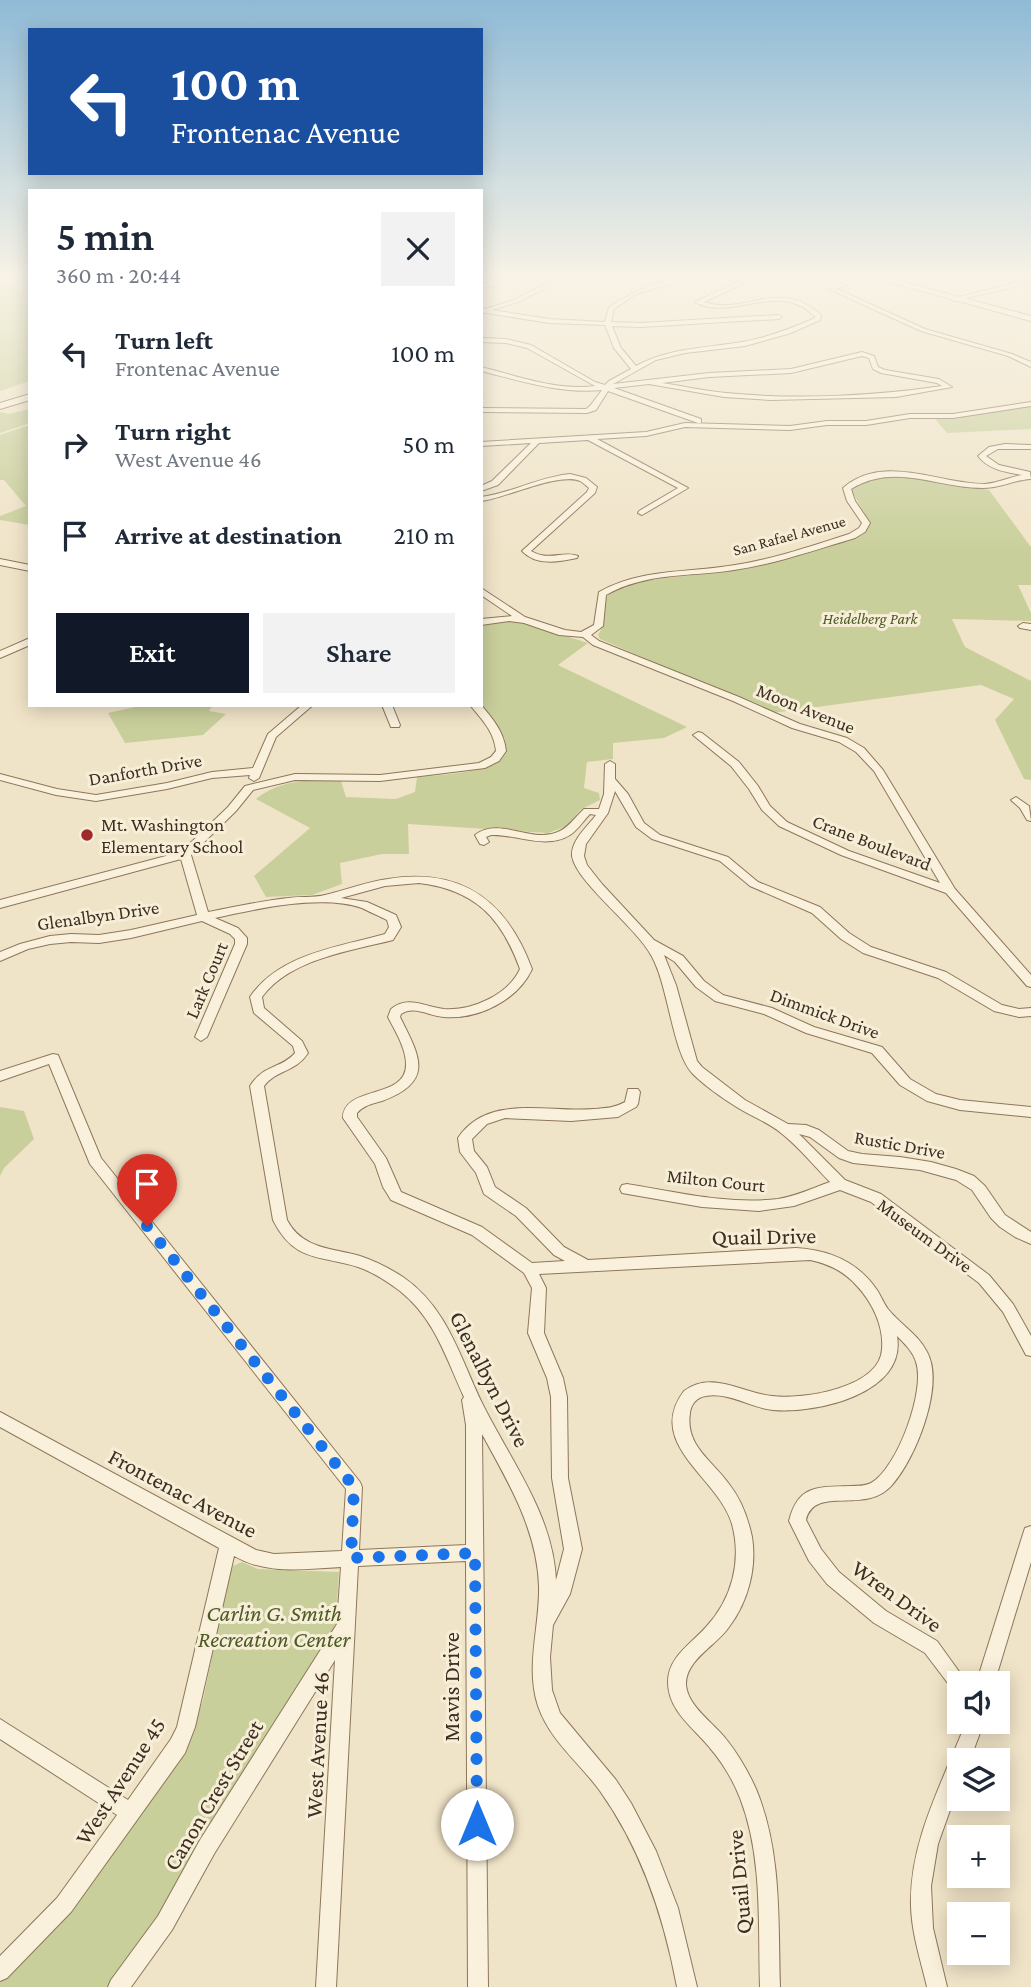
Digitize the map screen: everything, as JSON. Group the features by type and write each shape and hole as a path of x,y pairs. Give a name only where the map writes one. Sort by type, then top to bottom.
{"street":[{"path":"483,369 562,389 607,388 702,376 791,372 804,369"},
{"path":"571,369 607,388 703,424"},
{"path":"483,410 582,412 593,408 611,382 630,369"},
{"path":"652,383 723,396 771,398 896,395 949,387 933,380 876,369"},
{"path":"0,406 28,398"},
{"path":"483,444 535,443 646,434 672,427 703,424 790,428 827,423 866,423 910,416 953,416 1031,404"},
{"path":"667,411 666,417 672,427"},
{"path":"589,438 684,488 642,513"},
{"path":"483,488 494,484 535,443"},
{"path":"1031,447 996,447 982,456 994,466 1031,476"},
{"name":"San Rafael Avenue","path":"584,634 598,626 602,594 611,588 650,577 732,568 770,560 857,534 866,523 851,501 847,488 867,477 895,474 982,486 1031,476"},
{"path":"483,499 498,497 558,477 578,478 589,482 593,487 592,493 526,551 539,558 574,556"},
{"path":"0,562 28,568"},
{"path":"483,592 523,619 570,634 584,634"},
{"path":"483,622 523,619"},
{"name":"Moon Avenue","path":"584,634 596,643 796,726 843,740 860,750 878,770 950,891"},
{"path":"0,655 27,645"},
{"path":"0,904 185,854 232,809 249,788 272,736 306,707"},
{"path":"388,707 396,725"},
{"path":"249,788 295,777 380,778 490,763 501,751 500,740 489,720 477,707"},
{"name":"Crane Boulevard","path":"698,735 740,770 765,808 783,824 837,849 950,891 1031,983"},
{"name":"Museum Drive","path":"610,764 608,801 603,813 579,847 579,862 591,879 651,943 664,971 691,1062 697,1070 740,1103 786,1129 840,1184 876,1198 984,1279 1009,1308 1031,1350"},
{"name":"Danforth Drive","path":"0,777 56,792 96,798 212,775 257,771"},
{"path":"610,780 623,794 640,825 656,838 724,859 754,884 816,910 845,936 867,950 942,975 998,1008 1019,1013 1031,1012"},
{"path":"1016,800 1024,806 1031,818"},
{"path":"484,842 480,835 490,832 559,836 566,833 588,811 603,813"},
{"path":"185,854 204,918"},
{"path":"321,900 379,883 424,880 468,892 491,907 506,923 526,969 519,984 496,999 460,1012 447,1013 409,1005 398,1009 394,1017 413,1055 415,1069 405,1083 396,1089 353,1107 350,1118 381,1162 396,1196 477,1231 529,1269 538,1288 536,1333 555,1378 559,1397 560,1478 573,1549 570,1570 561,1594 544,1625"},
{"name":"Glenalbyn Drive","path":"0,957 39,942 67,938 99,939 275,901 348,901 374,908 392,918 395,927 389,937 294,965 265,985 256,997 258,1010 298,1044 302,1053 293,1063 265,1075 257,1086 280,1220 283,1228 299,1245 314,1252 366,1264 405,1286 421,1301 440,1326 456,1354 468,1388 535,1522 547,1573 539,1672 550,1712 562,1732 607,1784 632,1821 648,1852 670,1906 688,1987"},
{"name":"Lark Court","path":"201,1037 241,944 241,938 234,931 204,918"},
{"name":"Dimmick Drive","path":"651,943 679,959 700,984 719,998 768,1011 810,1030 877,1051 905,1082 932,1098 960,1105 1031,1112"},
{"name":"West Avenue 46","path":"0,1076 53,1058 95,1160 354,1487 326,1987"},
{"path":"586,1266 559,1251 521,1212 489,1190 482,1171 467,1152 465,1138 482,1121 504,1113 571,1116 618,1112 631,1104 633,1092"},
{"name":"Rustic Drive","path":"786,1129 799,1127 812,1132 840,1152 854,1158 906,1163 968,1179 979,1188 1005,1223 1031,1238"},
{"name":"Milton Court","path":"627,1189 764,1206 795,1200 840,1184"},
{"name":"Quail Drive","path":"529,1269 808,1254 834,1260 847,1267 868,1286 890,1333 889,1360 877,1377 859,1389 820,1400 788,1404 748,1399 707,1388 687,1397 683,1406 683,1440 726,1490 742,1530 745,1551 744,1575 728,1615 714,1633 684,1659 678,1671 677,1684 685,1707 734,1765 758,1823 764,1854 770,1987"},
{"name":"Wren Drive","path":"879,1307 918,1348 928,1379 926,1395 895,1469 887,1480 860,1494 820,1493 809,1497 802,1503 797,1521 815,1555 833,1578 880,1617 931,1647 949,1671"},
{"name":"Mavis Drive","path":"468,1388 474,1425 478,1987"},
{"name":"Frontenac Avenue","path":"3,1421 253,1558 274,1562 475,1553"},
{"path":"989,1671 1031,1534"},
{"name":"West Avenue 45","path":"0,1970 64,1905 178,1746 186,1727 228,1544"},
{"name":"Canon Crest Street","path":"118,1987 165,1923 207,1847 346,1627"},
{"path":"0,1728 131,1813"},
{"path":"937,1987 923,1928 921,1899 923,1872 940,1805 947,1790"}],"green space":[{"path":"0,369 28,369 28,382 0,391"},
{"path":"1031,406 1031,429 947,433 934,418 954,418"},
{"path":"28,409 28,424 0,433 0,412 9,414"},
{"path":"28,426 28,525 0,520 0,516 26,506 4,480 0,480 0,435"},
{"name":"Heidelberg Park","path":"897,475 989,490 1031,547 1031,585 1018,585 1031,613 1031,621 952,619 965,647 1031,681 1031,780 1024,779 995,720 1014,699 981,685 772,713 600,639 598,635 606,598 613,591 644,581 761,563 855,538 864,534 870,523 850,488 872,477"},
{"path":"517,621 588,643 558,665 687,727 664,738 613,743 613,759 587,762 584,788 599,793 600,800 580,810 567,826 548,833 408,824 409,854 382,854 340,863 342,884 312,895 266,897 254,876 310,828 256,799 266,792 296,782 341,781 346,797 396,799 415,792 417,777 477,769 498,760 506,752 505,739 482,707 483,624"},
{"path":"135,707 212,707 209,711 226,714 203,735 125,743 108,713"},
{"path":"0,1107 24,1111 34,1139 4,1168 0,1176"},
{"name":"Carlin G. Smith Recreation Center","path":"242,1562 258,1569 339,1572 335,1633 136,1953 107,1987 0,1987 0,1981 187,1747 203,1700 229,1576 233,1566"}],"place":[{"name":"Mt. Washington Elementary School","path":"87,835"}],"route":[{"path":"147,1226 354,1487 351,1558 475,1553 477,1824"}]}
